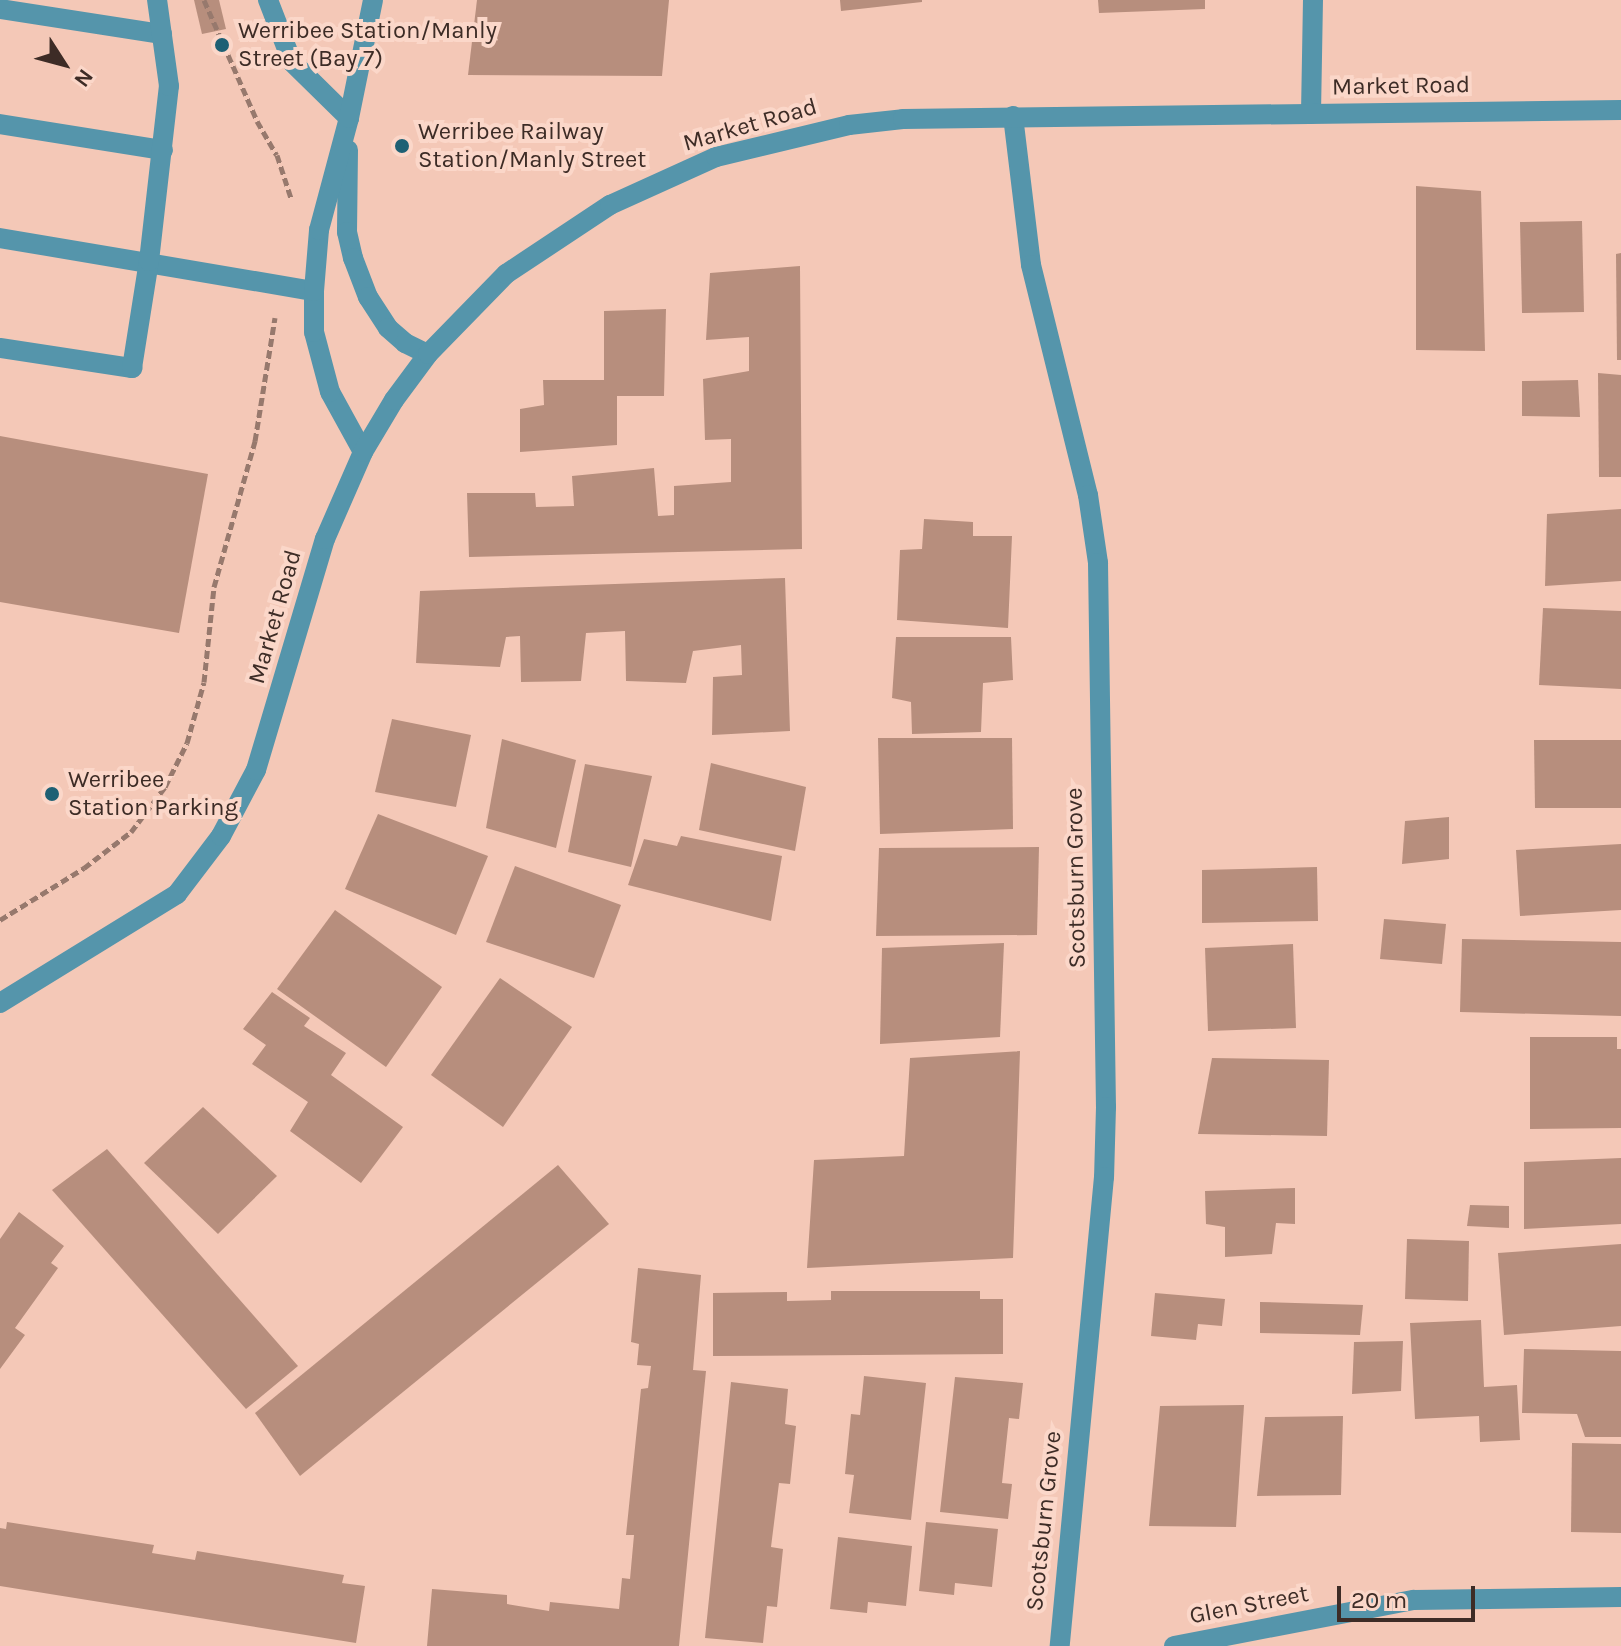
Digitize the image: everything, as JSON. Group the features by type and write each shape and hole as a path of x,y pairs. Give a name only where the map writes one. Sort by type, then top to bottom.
{"street":[{"path":"0,348 132,368 149,261 169,86 157,0"},
{"path":"268,0 292,62 349,118 347,232 368,297 388,328 405,343 428,354"},
{"path":"363,452 330,392 314,332 314,291 319,230 349,118 373,0"},
{"path":"1311,114 1313,0"},
{"path":"0,9 162,34"},
{"name":"Market Road","path":"0,1003 177,894 221,836 256,770 325,539 363,452 394,400 428,354 506,274 610,205 677,173 778,140 849,125 903,119 1621,110"},
{"name":"Scotsburn Grove","path":"1013,116 1031,265 1088,495 1098,563 1105,1149 1060,1646"},
{"path":"0,124 163,150"},
{"path":"0,238 314,291"},
{"name":"Glen Street","path":"1174,1646 1414,1600 1621,1597"}],"path":[{"path":"204,0 257,121 277,155 291,200"},
{"path":"0,920 84,868 131,832 165,787 187,743 204,682 214,587 255,441 273,338 278,284"}],"building":[{"path":"194,0 219,0 226,29 202,34"},
{"path":"477,0 669,0 662,76 468,75"},
{"path":"840,0 922,0 922,2 841,11"},
{"path":"1098,0 1205,0 1205,9 1099,13"},
{"path":"1416,186 1481,191 1485,351 1416,350"},
{"path":"1582,221 1584,312 1522,313 1520,222"},
{"path":"1621,253 1621,360 1617,360 1616,254"},
{"path":"800,266 802,549 469,557 467,493 535,493 536,507 574,506 572,476 654,468 658,516 674,515 674,486 731,482 731,439 705,440 703,379 749,371 749,337 706,340 710,273"},
{"path":"666,309 664,396 617,396 617,445 520,452 520,409 544,405 543,380 604,380 604,311"},
{"path":"1598,373 1621,375 1621,477 1599,477"},
{"path":"1578,380 1580,417 1522,416 1522,381"},
{"path":"0,436 208,474 179,633 0,602"},
{"path":"1621,509 1621,581 1545,586 1547,514"},
{"path":"924,519 973,522 973,536 1012,536 1008,628 897,620 900,550 922,549"},
{"path":"785,578 790,731 712,735 713,677 742,675 741,645 693,651 686,683 626,681 625,631 586,633 581,681 521,682 520,636 506,637 500,667 416,663 420,591"},
{"path":"1543,608 1621,611 1621,689 1539,685"},
{"path":"896,637 1011,637 1013,680 983,683 981,732 912,734 911,702 892,698"},
{"path":"392,719 471,735 456,807 375,792"},
{"path":"878,738 1012,738 1013,829 880,834"},
{"path":"502,739 576,760 556,848 486,828"},
{"path":"1534,740 1621,740 1621,808 1535,808"},
{"path":"711,763 806,787 795,851 699,830"},
{"path":"585,764 652,776 631,867 568,852"},
{"path":"378,814 488,856 456,935 345,889"},
{"path":"1449,817 1449,859 1402,864 1405,821"},
{"path":"681,836 782,856 771,921 628,885 644,839 677,846"},
{"path":"1621,844 1621,910 1520,916 1516,850"},
{"path":"1039,847 1037,935 876,936 879,848"},
{"path":"515,866 621,905 594,978 486,942"},
{"path":"1317,867 1318,921 1202,923 1202,870"},
{"path":"335,910 442,987 386,1067 277,989"},
{"path":"1384,919 1446,924 1442,964 1380,959"},
{"path":"1462,939 1621,942 1621,1016 1460,1012"},
{"path":"1004,943 1000,1037 880,1044 882,948"},
{"path":"1293,944 1296,1028 1208,1031 1205,948"},
{"path":"500,978 572,1027 503,1127 431,1075"},
{"path":"272,992 310,1018 304,1026 346,1053 331,1075 403,1127 361,1183 290,1131 308,1102 252,1064 266,1045 243,1029"},
{"path":"1530,1037 1617,1037 1617,1049 1621,1049 1621,1128 1530,1129"},
{"path":"1020,1051 1013,1258 807,1268 814,1160 904,1156 910,1058"},
{"path":"1212,1058 1329,1060 1327,1136 1198,1134"},
{"path":"203,1107 277,1176 218,1234 144,1163"},
{"path":"107,1149 298,1366 246,1409 52,1190"},
{"path":"1621,1158 1621,1224 1524,1229 1524,1162"},
{"path":"558,1165 609,1224 300,1476 255,1413"},
{"path":"1295,1188 1295,1224 1276,1223 1272,1254 1225,1257 1225,1227 1206,1224 1205,1191"},
{"path":"1470,1205 1509,1206 1509,1228 1467,1226"},
{"path":"19,1212 64,1246 51,1263 58,1268 15,1328 25,1335 0,1369 0,1239"},
{"path":"1407,1239 1469,1241 1468,1301 1405,1299"},
{"path":"1621,1244 1621,1326 1504,1335 1498,1253"},
{"path":"638,1268 701,1275 693,1370 706,1371 679,1646 427,1646 432,1589 507,1595 507,1604 549,1611 550,1602 619,1609 622,1578 630,1579 634,1535 626,1535 641,1389 648,1388 651,1366 637,1365 639,1344 631,1342"},
{"path":"831,1291 980,1291 980,1299 1003,1299 1003,1354 713,1356 713,1293 787,1292 787,1301 831,1300"},
{"path":"1155,1293 1225,1299 1222,1326 1198,1324 1196,1340 1151,1336"},
{"path":"1260,1302 1363,1305 1360,1335 1260,1333"},
{"path":"1481,1320 1484,1387 1517,1385 1520,1440 1480,1442 1479,1416 1415,1419 1410,1323"},
{"path":"1403,1341 1401,1391 1352,1394 1354,1342"},
{"path":"1524,1349 1621,1351 1621,1437 1585,1437 1577,1414 1522,1413"},
{"path":"864,1376 926,1383 911,1520 849,1513 854,1475 845,1474 851,1414 860,1415"},
{"path":"955,1377 1023,1383 1019,1419 1009,1418 1002,1483 1012,1484 1008,1519 940,1512"},
{"path":"731,1382 788,1389 785,1424 796,1426 790,1484 779,1483 771,1547 783,1549 777,1607 767,1606 763,1643 705,1638"},
{"path":"1244,1405 1236,1527 1149,1526 1160,1406"},
{"path":"1343,1416 1341,1495 1257,1496 1265,1417"},
{"path":"1572,1443 1621,1444 1621,1533 1571,1532"},
{"path":"7,1522 154,1545 152,1553 195,1560 197,1551 344,1575 342,1583 365,1586 356,1643 0,1586 0,1528 6,1529"},
{"path":"926,1522 998,1529 992,1587 955,1583 954,1595 919,1591"},
{"path":"838,1537 912,1546 906,1606 868,1602 867,1613 830,1609"}],"place":[{"name":"Werribee Station/Manly Street (Bay 7)","path":"222,45"},
{"name":"Werribee Railway Station/Manly Street","path":"402,146"},
{"name":"Werribee Station Parking","path":"52,794"}]}
